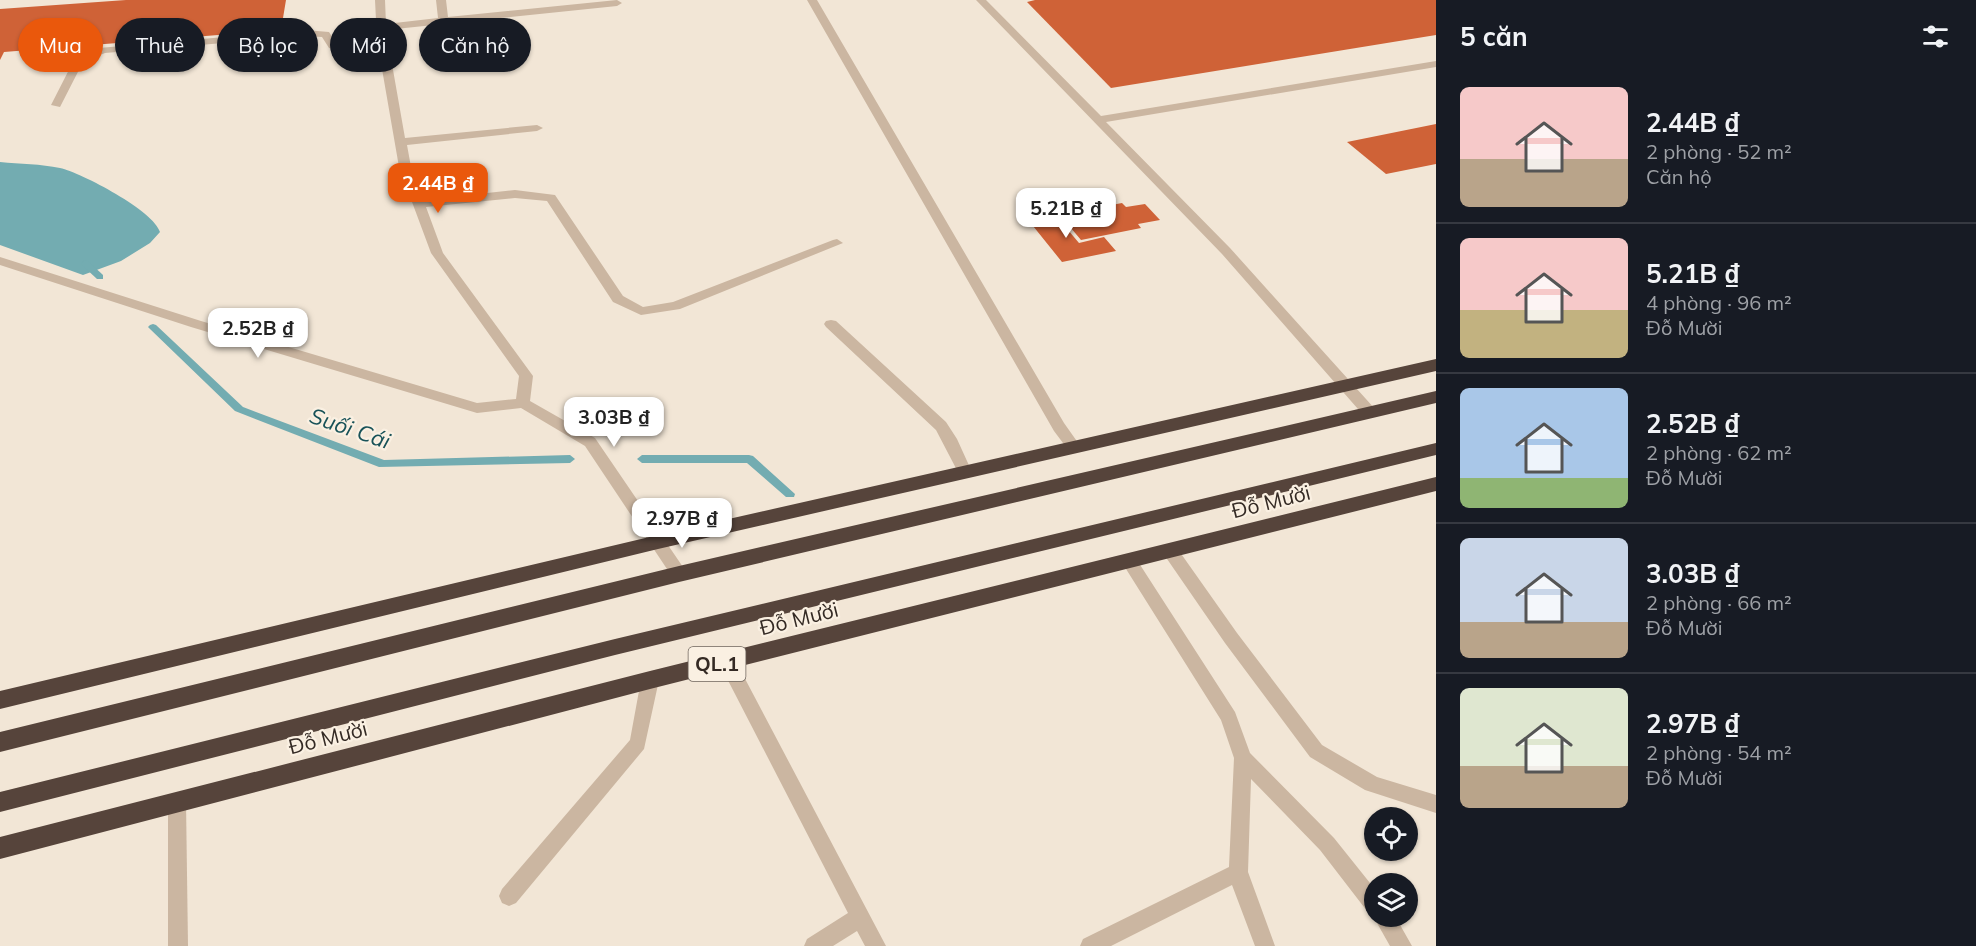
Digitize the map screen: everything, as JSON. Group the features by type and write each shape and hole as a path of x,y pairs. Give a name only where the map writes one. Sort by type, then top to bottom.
{"highway":[{"path":"0,700 658,542 1436,365"},
{"path":"0,742 679,574 1436,397"},
{"name":"Đỗ Mười","path":"0,802 626,644 1436,449"},
{"name":"Đỗ Mười","path":"0,848 650,680 1171,552 1436,484"}],"street":[{"path":"380,0 382,18"},
{"path":"441,0 443,18"},
{"path":"812,0 1059,427 1074,447"},
{"path":"981,0 1226,251 1370,413"},
{"path":"472,18 617,3"},
{"path":"56,105 79,60 103,50 305,33 326,34 330,41"},
{"path":"1097,120 1435,66"},
{"path":"388,72 405,167 437,253 526,376 523,403"},
{"path":"401,142 537,128"},
{"path":"418,204 515,194 551,198 618,299 641,310 675,306 837,243"},
{"path":"0,261 196,324 477,408 523,403 590,442 679,574"},
{"path":"831,324 941,426 950,439 965,472"},
{"path":"1171,552 1231,638 1316,751 1372,784 1436,804"},
{"path":"1129,561 1229,717 1243,758 1238,872 1265,946"},
{"path":"727,661 876,946"},
{"path":"509,896 639,744 650,680"},
{"path":"1243,758 1327,844 1364,891"},
{"path":"177,802 178,946"},
{"path":"1090,946 1238,872"},
{"path":"814,946 861,917"},
{"path":"1390,927 1402,946"}],"water":[{"path":"0,162 60,168 84,177 132,204 155,223 160,232 150,243 121,261 83,275 0,245"}],"building":[{"path":"126,0 286,0 283,18 217,18 217,35 205,36 205,18 115,18 115,43 103,44 103,18 18,18 18,51 4,52 0,60 0,9"},
{"path":"1035,0 1436,0 1436,35 1111,88 1027,2"},
{"path":"1436,124 1436,164 1386,174 1347,142"},
{"path":"1122,203 1126,207 1145,204 1160,220 1138,224 1141,228 1081,240 1060,215"},
{"path":"1052,211 1079,243 1104,237 1116,251 1062,262 1025,216"}],"waterway":[{"name":"Suối Cái","path":"85,263 100,277"},
{"name":"Suối Cái","path":"153,327 239,409 383,464 570,459"},
{"name":"Suối Cái","path":"642,459 749,459 790,494"}]}
